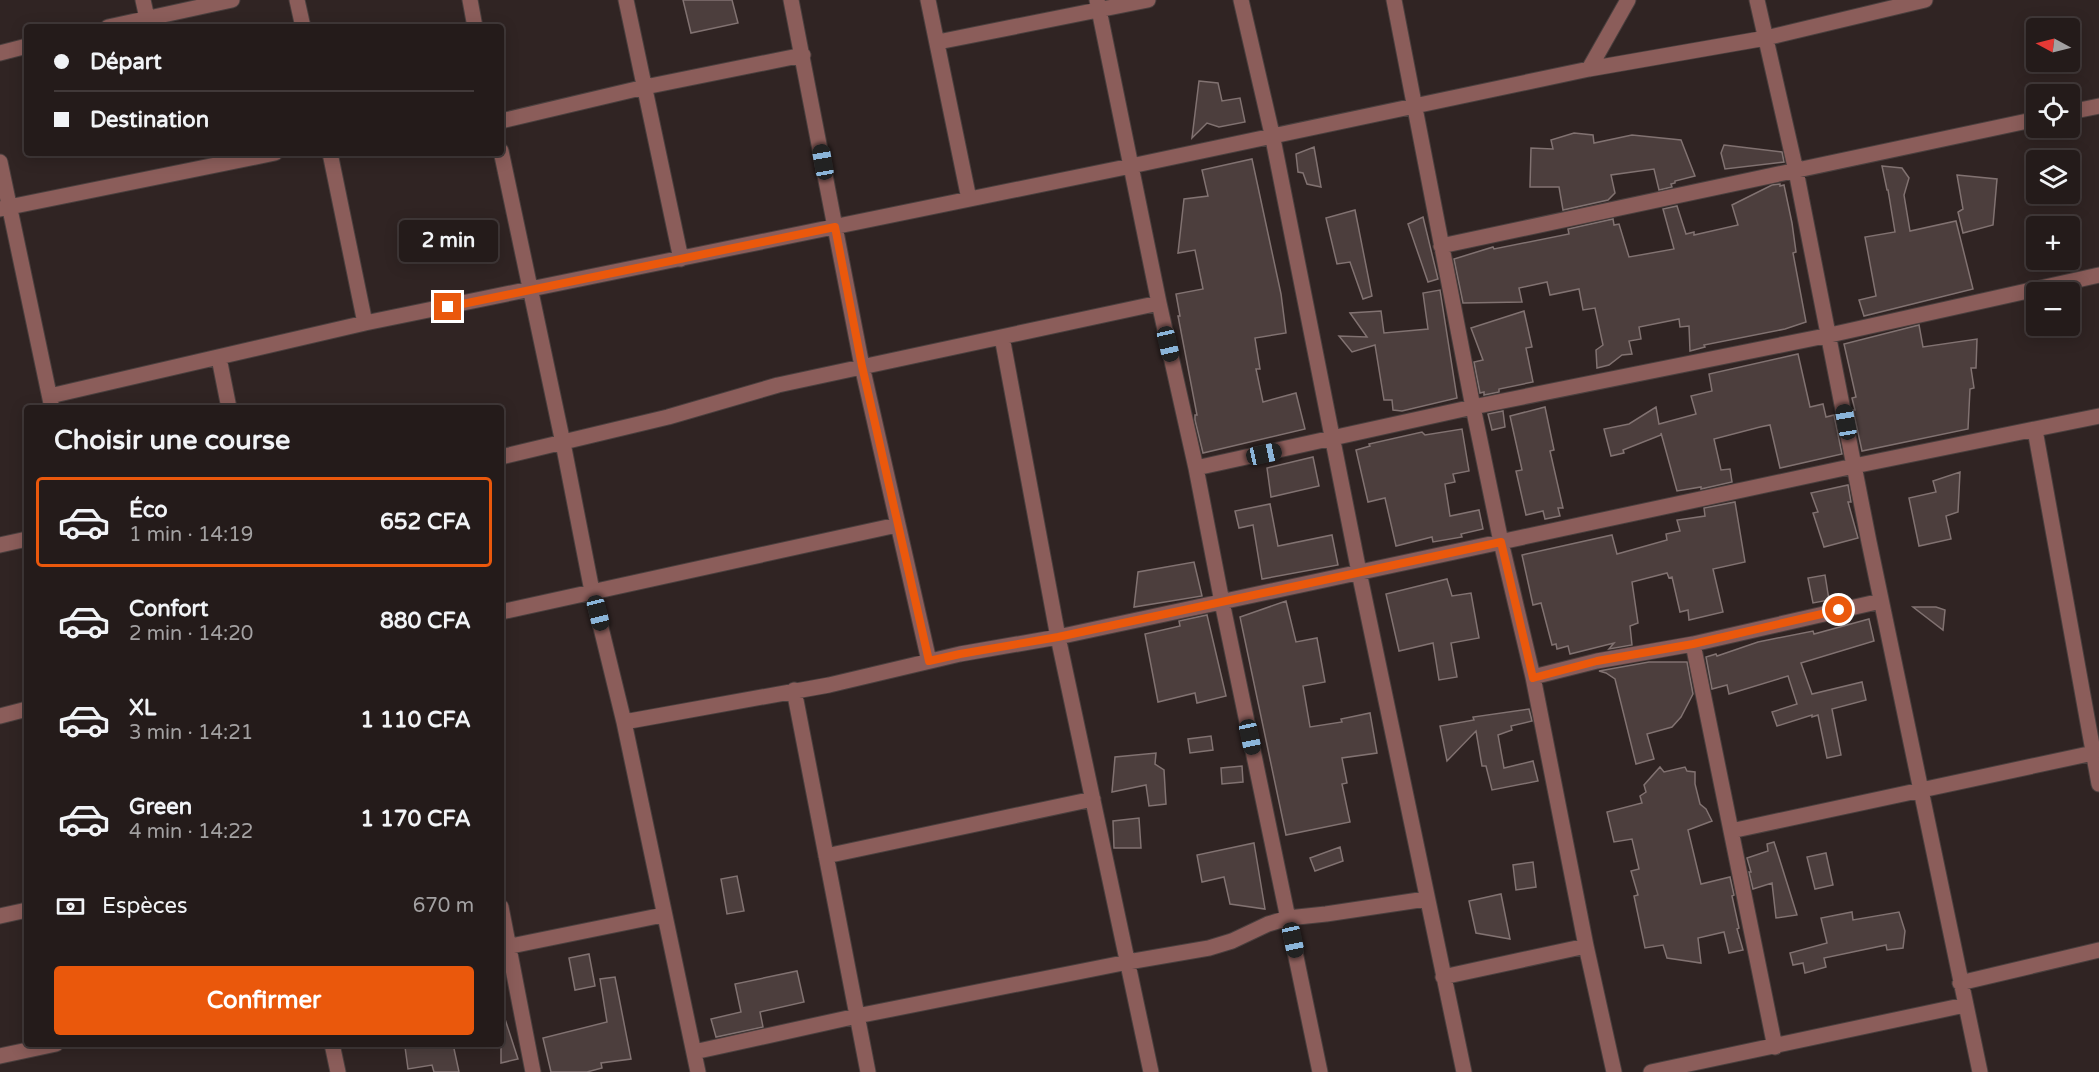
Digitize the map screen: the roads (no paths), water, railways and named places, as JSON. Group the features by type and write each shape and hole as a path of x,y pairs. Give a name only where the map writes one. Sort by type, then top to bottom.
{"street":[{"path":"143,0 147,18"},
{"path":"121,24 232,0"},
{"path":"297,0 302,24"},
{"path":"470,0 474,24"},
{"path":"626,0 681,260"},
{"path":"791,0 862,366 929,661"},
{"path":"928,0 969,199"},
{"path":"938,42 1098,5 1148,0"},
{"path":"1240,0 1272,134 1359,572 1464,1072"},
{"path":"1394,0 1473,408 1533,678 1586,946 1614,1072"},
{"path":"1588,69 1628,0"},
{"path":"1757,0 1830,334 1881,601 1980,1072"},
{"path":"0,162 5,208 51,402 219,358 365,324 681,260 1588,69 1766,38 1925,0"},
{"path":"1098,5 1320,1072"},
{"path":"0,52 24,47"},
{"path":"504,120 645,87 803,55"},
{"path":"2080,110 2099,106"},
{"path":"1441,246 2026,121"},
{"path":"5,208 260,156"},
{"path":"331,156 365,324"},
{"path":"502,156 592,591 624,722 698,1072"},
{"path":"1196,468 1830,334 2099,274"},
{"path":"504,456 668,417 778,385 1159,303"},
{"path":"1002,337 1058,637 1151,1072"},
{"path":"219,358 228,405"},
{"path":"624,722 861,678 960,654 1058,637 1854,466 2099,416"},
{"path":"2035,430 2099,784"},
{"path":"504,611 897,525"},
{"path":"0,545 24,540"},
{"path":"1533,678 1597,661 1693,644 1881,601"},
{"path":"1693,644 1775,1047"},
{"path":"794,690 868,1072"},
{"path":"0,716 24,711"},
{"path":"1731,831 2093,753"},
{"path":"826,856 1093,800"},
{"path":"694,1052 857,1016 1222,945 1268,924 1288,918 1426,899"},
{"path":"0,916 24,911"},
{"path":"534,1072 505,947 663,915"},
{"path":"1443,978 1586,946"},
{"path":"1960,983 2099,950"},
{"path":"1651,1072 1965,1005"},
{"path":"0,1056 42,1047"},
{"path":"333,1047 338,1072"}]}
